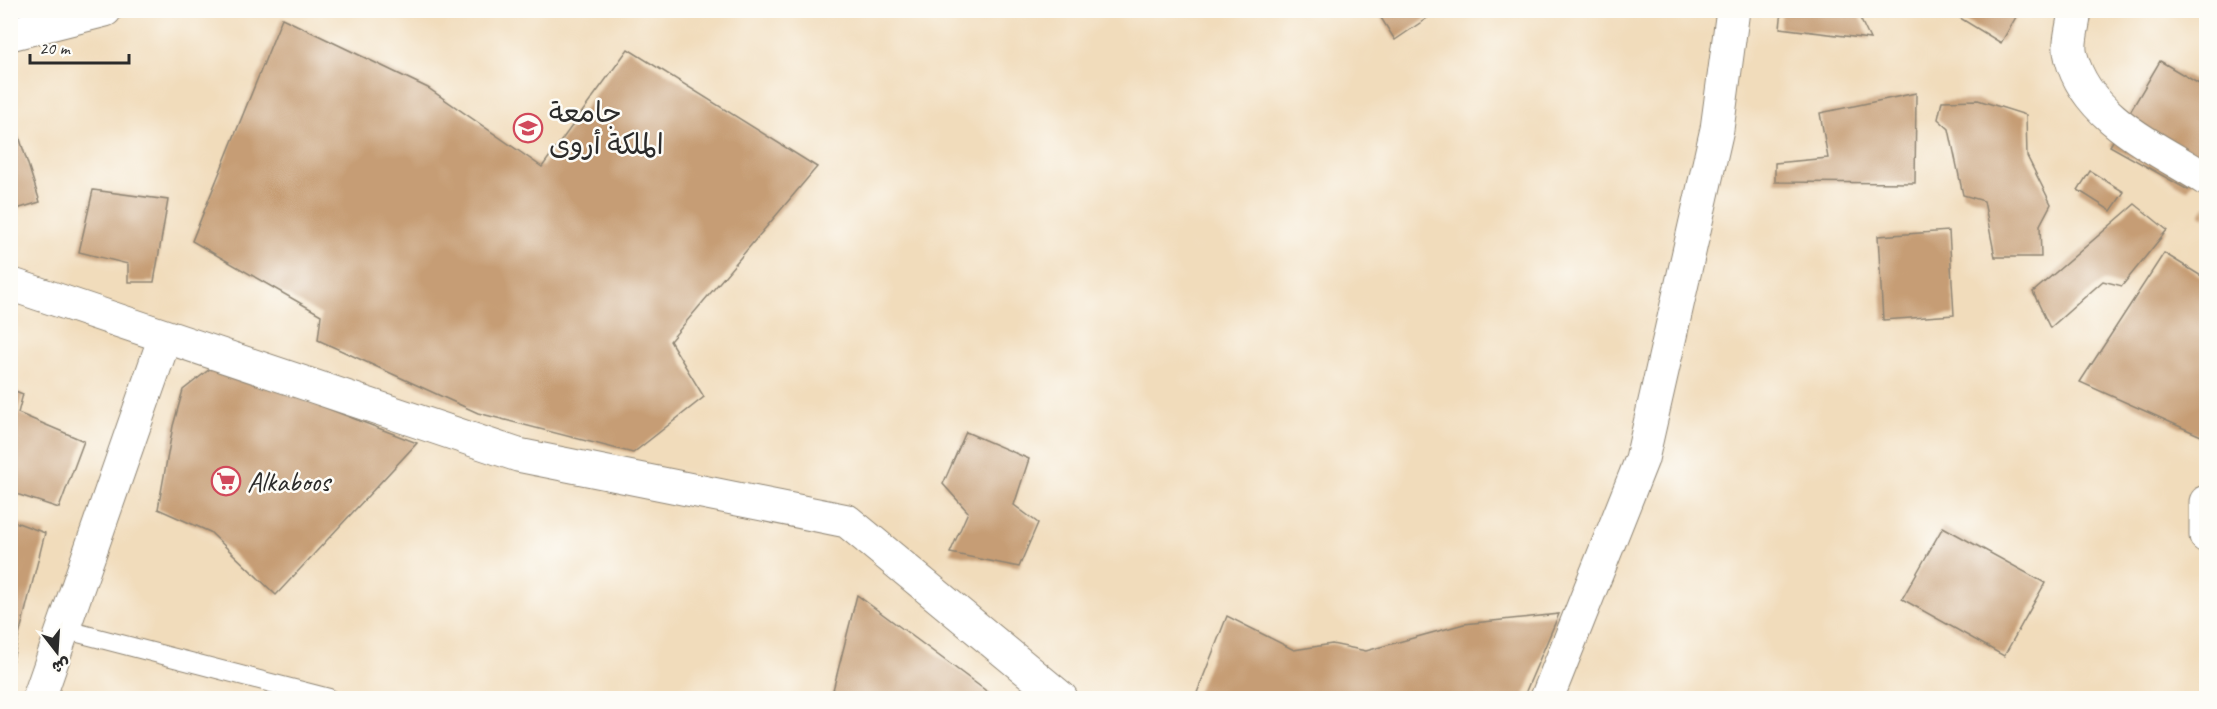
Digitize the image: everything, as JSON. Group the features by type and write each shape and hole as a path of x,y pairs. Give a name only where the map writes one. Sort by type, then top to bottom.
{"street":[{"path":"10,34 105,10"},
{"path":"1547,699 1642,459 1717,129 1733,10"},
{"path":"2075,10 2070,54 2082,84 2107,116 2206,179"},
{"path":"10,284 518,455 847,521 1061,699"},
{"path":"39,699 165,337"},
{"path":"2206,502 2206,536"}],"lane":[{"path":"63,629 329,699"}],"building":[{"path":"1376,10 1439,10 1395,40"},
{"path":"1782,10 1856,10 1870,39 1780,28"},
{"path":"1947,10 2020,10 2001,43"},
{"path":"282,18 428,88 542,167 628,49 817,167 670,341 704,397 633,453 478,413 318,340 321,315 192,241"},
{"path":"2160,61 2206,88 2206,160 2188,190 2110,146"},
{"path":"1916,93 1915,183 1775,182 1775,163 1828,158 1820,113"},
{"path":"1978,100 2026,115 2027,156 2051,204 2040,225 2041,257 1995,257 1984,201 1963,195 1949,129 1938,119 1942,101"},
{"path":"18,133 40,202 10,211 10,135"},
{"path":"2090,171 2124,192 2111,211 2078,190"},
{"path":"93,190 168,200 154,282 128,282 128,264 79,252"},
{"path":"2135,204 2167,230 2122,286 2103,281 2050,328 2033,292"},
{"path":"2206,204 2206,218 2200,215"},
{"path":"1949,231 1954,315 1883,320 1878,236"},
{"path":"2164,253 2206,279 2206,425 2201,436 2080,382"},
{"path":"215,365 417,443 276,595 210,532 158,509 173,426 183,390"},
{"path":"10,389 23,394 18,413 84,441 59,508 10,492"},
{"path":"966,432 1029,459 1014,505 1038,523 1019,567 950,553 968,512 943,484"},
{"path":"10,520 45,533 11,667 10,667"},
{"path":"1943,527 2045,583 2004,656 1902,599"},
{"path":"857,595 993,696 992,698 831,698"},
{"path":"1559,614 1523,698 1195,698 1227,616 1294,650 1332,644 1366,651 1464,624"}],"place":[{"name":"جامعة الملكة أروى","path":"528,128"},
{"name":"Alkaboos","path":"226,481"}]}
